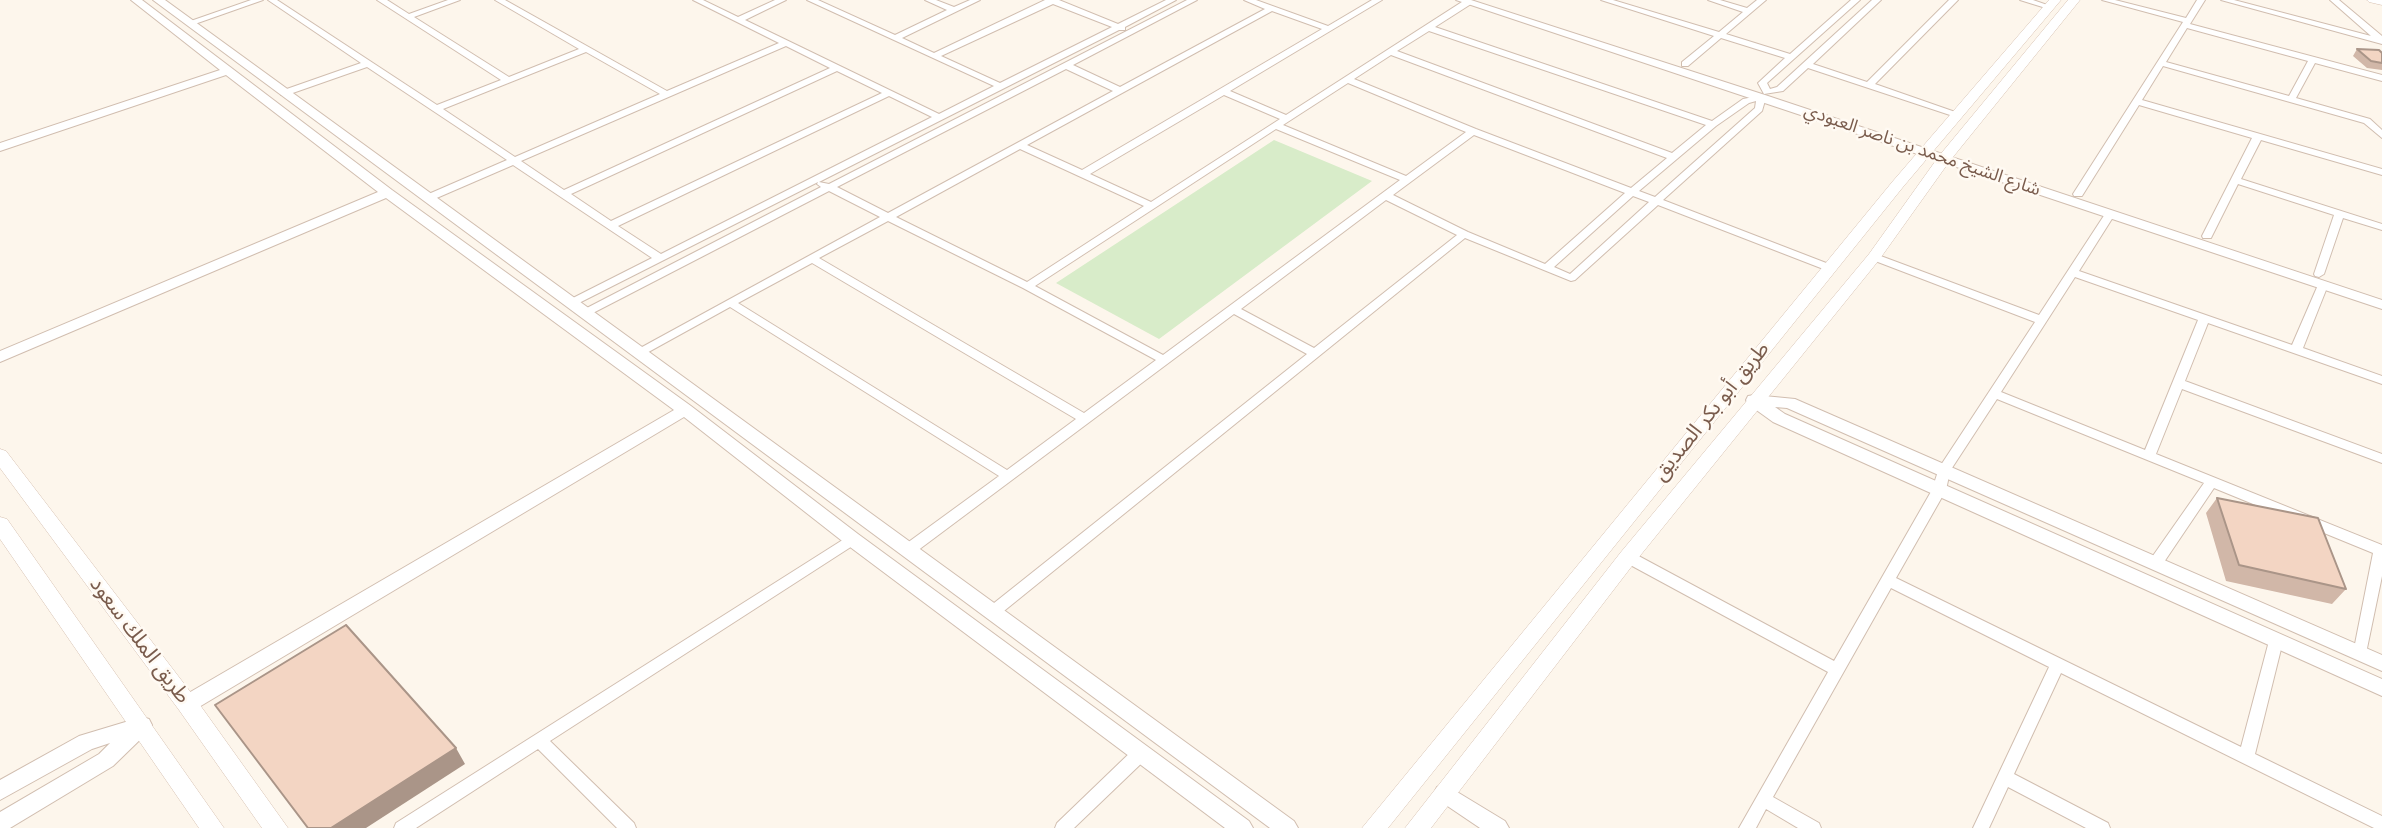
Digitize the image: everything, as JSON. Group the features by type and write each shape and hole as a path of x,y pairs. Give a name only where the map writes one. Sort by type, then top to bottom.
{"main road":[{"name":"طريق أبو بكر الصديق","path":"1374,828 1830,268 2074,0"},
{"path":"2373,0 2382,2"},
{"name":"طريق أبو بكر الصديق","path":"1423,826 1444,793 1629,557 1754,400 1874,257 1938,152 1956,114 2052,3"},
{"name":"طريق الملك سعود","path":"0,455 187,704 276,828"},
{"name":"طريق الملك سعود","path":"0,524 212,828"}],"street":[{"path":"136,0 387,193 685,410 852,539 1242,828"},
{"path":"160,0 1287,828"},
{"path":"189,23 259,0"},
{"path":"272,0 660,258"},
{"path":"381,0 508,80"},
{"path":"408,17 456,0"},
{"path":"499,0 668,95"},
{"path":"697,0 939,117"},
{"path":"738,20 782,0"},
{"path":"811,0 1002,87"},
{"path":"929,0 953,10"},
{"path":"895,38 976,0"},
{"path":"934,56 1052,0 1125,27"},
{"path":"1066,0 1125,27"},
{"path":"578,308 828,187 1065,65 1172,0"},
{"path":"558,320 660,258 939,117 1125,27 1194,0"},
{"path":"1248,0 1329,29"},
{"path":"1083,174 1378,0"},
{"name":"شارع الشيخ محمد بن ناصر العبودي","path":"1488,0 1685,64 1764,94"},
{"path":"1605,0 1792,57"},
{"path":"1712,0 1748,11"},
{"path":"1685,64 1762,0"},
{"path":"1386,196 1464,234 1571,278 1759,109 1764,94 1762,83 1856,0"},
{"path":"1548,267 1713,124 1746,101 1780,89 1877,0"},
{"path":"1869,85 1954,0"},
{"path":"2024,0 2052,3"},
{"path":"2106,0 2382,78"},
{"path":"2078,194 2201,0"},
{"path":"2225,0 2382,41"},
{"path":"2334,0 2382,41"},
{"path":"1027,286 1430,28 1465,1"},
{"name":"شارع الشيخ محمد بن ناصر العبودي","path":"1465,1 1764,94 1938,152 2110,214 2382,295"},
{"path":"639,352 1270,9"},
{"path":"1430,28 1713,124"},
{"path":"428,198 786,43"},
{"path":"436,109 586,49"},
{"path":"1391,52 1674,157"},
{"path":"2291,100 2313,60"},
{"path":"285,93 368,64"},
{"path":"2162,64 2367,121 2382,135"},
{"path":"1065,65 1121,91"},
{"path":"1808,65 1956,114"},
{"path":"564,194 837,68"},
{"path":"0,147 227,71"},
{"path":"1348,80 1830,268"},
{"path":"1223,91 1287,119"},
{"path":"611,225 888,93"},
{"path":"2138,102 2382,172"},
{"path":"1276,126 1408,180"},
{"path":"908,550 1473,131"},
{"path":"2207,236 2257,138"},
{"path":"1021,146 1152,206"},
{"name":"شارع الشيخ محمد بن ناصر العبودي","path":"1938,152 2207,236 2382,305"},
{"path":"2235,180 2382,227"},
{"path":"813,181 1027,286 1164,360"},
{"path":"0,357 387,193"},
{"path":"2296,350 2340,213"},
{"path":"1747,828 1939,490 1944,471 2110,214"},
{"path":"993,611 1464,234"},
{"path":"1874,257 2041,320"},
{"path":"813,259 1084,419"},
{"path":"2072,272 2382,380"},
{"path":"731,303 1008,475"},
{"path":"1233,309 1314,353"},
{"path":"2149,456 2204,318"},
{"path":"2178,383 2382,458"},
{"path":"1994,393 2381,550 2360,654"},
{"path":"1754,400 1789,403 2382,663"},
{"path":"1754,400 1779,418 2382,688"},
{"path":"187,704 685,410"},
{"path":"2155,564 2212,481"},
{"path":"402,828 852,539"},
{"path":"1629,557 1837,670"},
{"path":"1888,580 2382,824"},
{"path":"2246,757 2276,641"},
{"path":"1981,828 2058,664"},
{"path":"0,792 86,742 142,725"},
{"path":"0,822 106,760 142,725"},
{"path":"539,740 628,828"},
{"path":"1063,828 1141,753"},
{"path":"2005,777 2102,828"},
{"path":"1444,793 1498,828"},
{"path":"1763,799 1813,828"}],"green space":[{"path":"1274,140 1372,181 1159,339 1056,283"}],"building":[{"path":"2357,49 2379,50 2382,53 2382,63 2371,61"},
{"path":"2217,498 2318,518 2346,589 2239,565"},
{"path":"346,625 456,748 331,828 308,828 215,705"}]}
